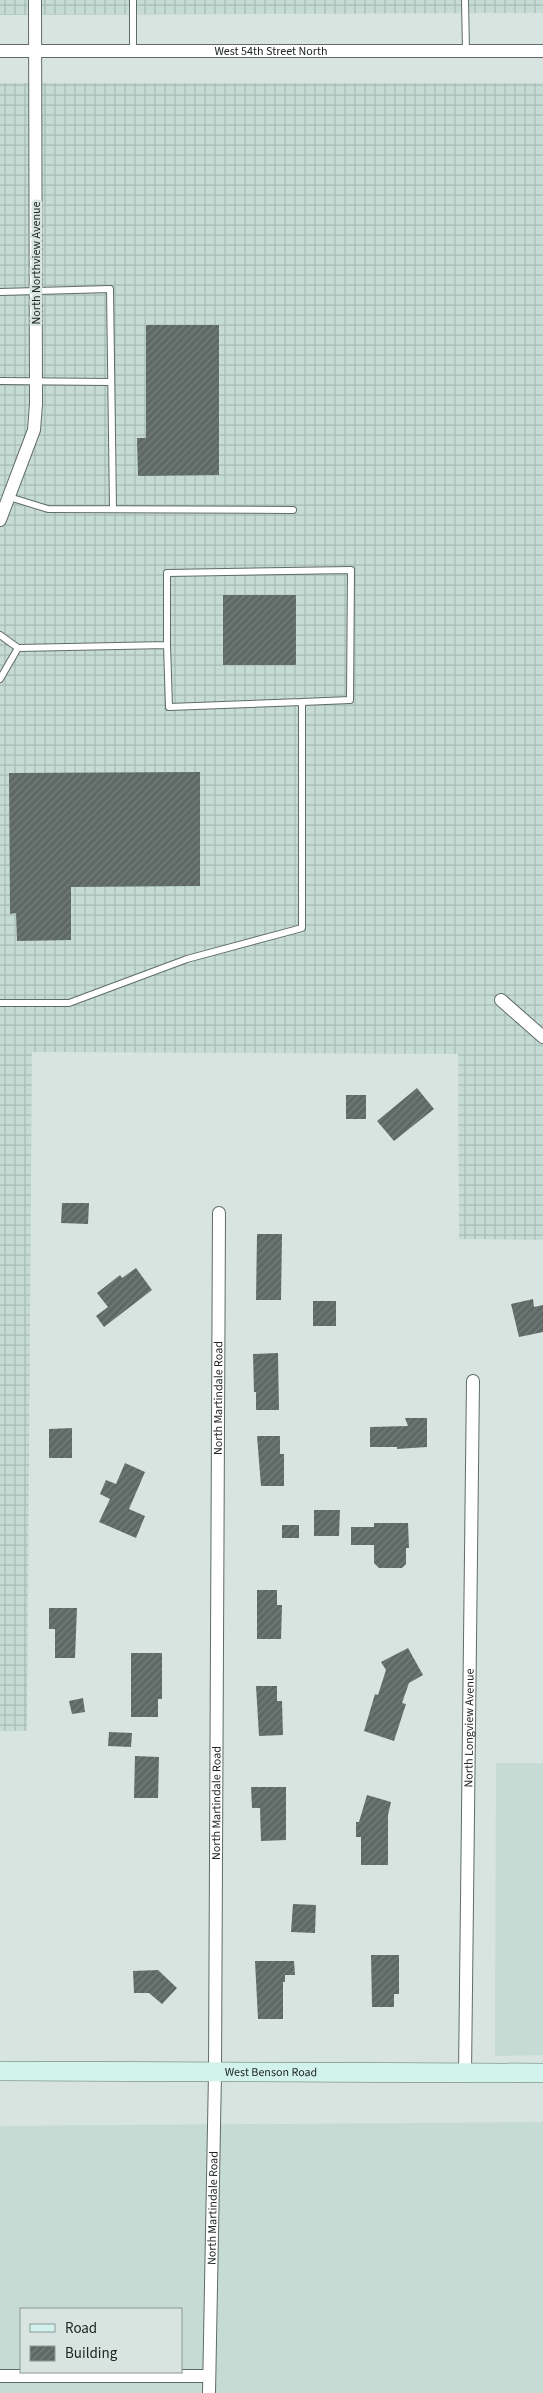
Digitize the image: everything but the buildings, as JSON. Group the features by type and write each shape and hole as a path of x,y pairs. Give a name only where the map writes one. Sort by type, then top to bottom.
{"main road":[{"name":"West Benson Road","path":"0,2071 543,2073"}],"street":[{"name":"North Northview Avenue","path":"0,520 34,430 37,291 35,0"},
{"name":"West 54th Street North","path":"0,51 543,50"},
{"path":"501,1000 543,1037"},
{"name":"North Martindale Road","path":"209,2393 215,2073 219,1213"},
{"name":"North Longview Avenue","path":"465,2074 473,1381"},
{"path":"0,2376 209,2376"}],"lane":[{"path":"133,0 133,51"},
{"path":"465,0 466,50"},
{"path":"0,292 110,289 113,509"},
{"path":"0,381 111,382"},
{"path":"9,497 48,509 293,510"},
{"path":"351,570 350,700 169,707 167,645 167,573 351,570"},
{"path":"0,635 18,648 167,645"},
{"path":"0,679 18,648"},
{"path":"0,1002 69,1003 187,959 302,928 302,702"}],"shaded area":[{"path":"0,0 543,0 543,13 0,15"},
{"path":"0,83 543,83 543,1240 459,1239 458,1054 32,1052 27,1731 0,1731"},
{"path":"496,1763 543,1763 543,2055 495,2056"},
{"path":"543,2122 543,2393 0,2393 0,2126"}]}
